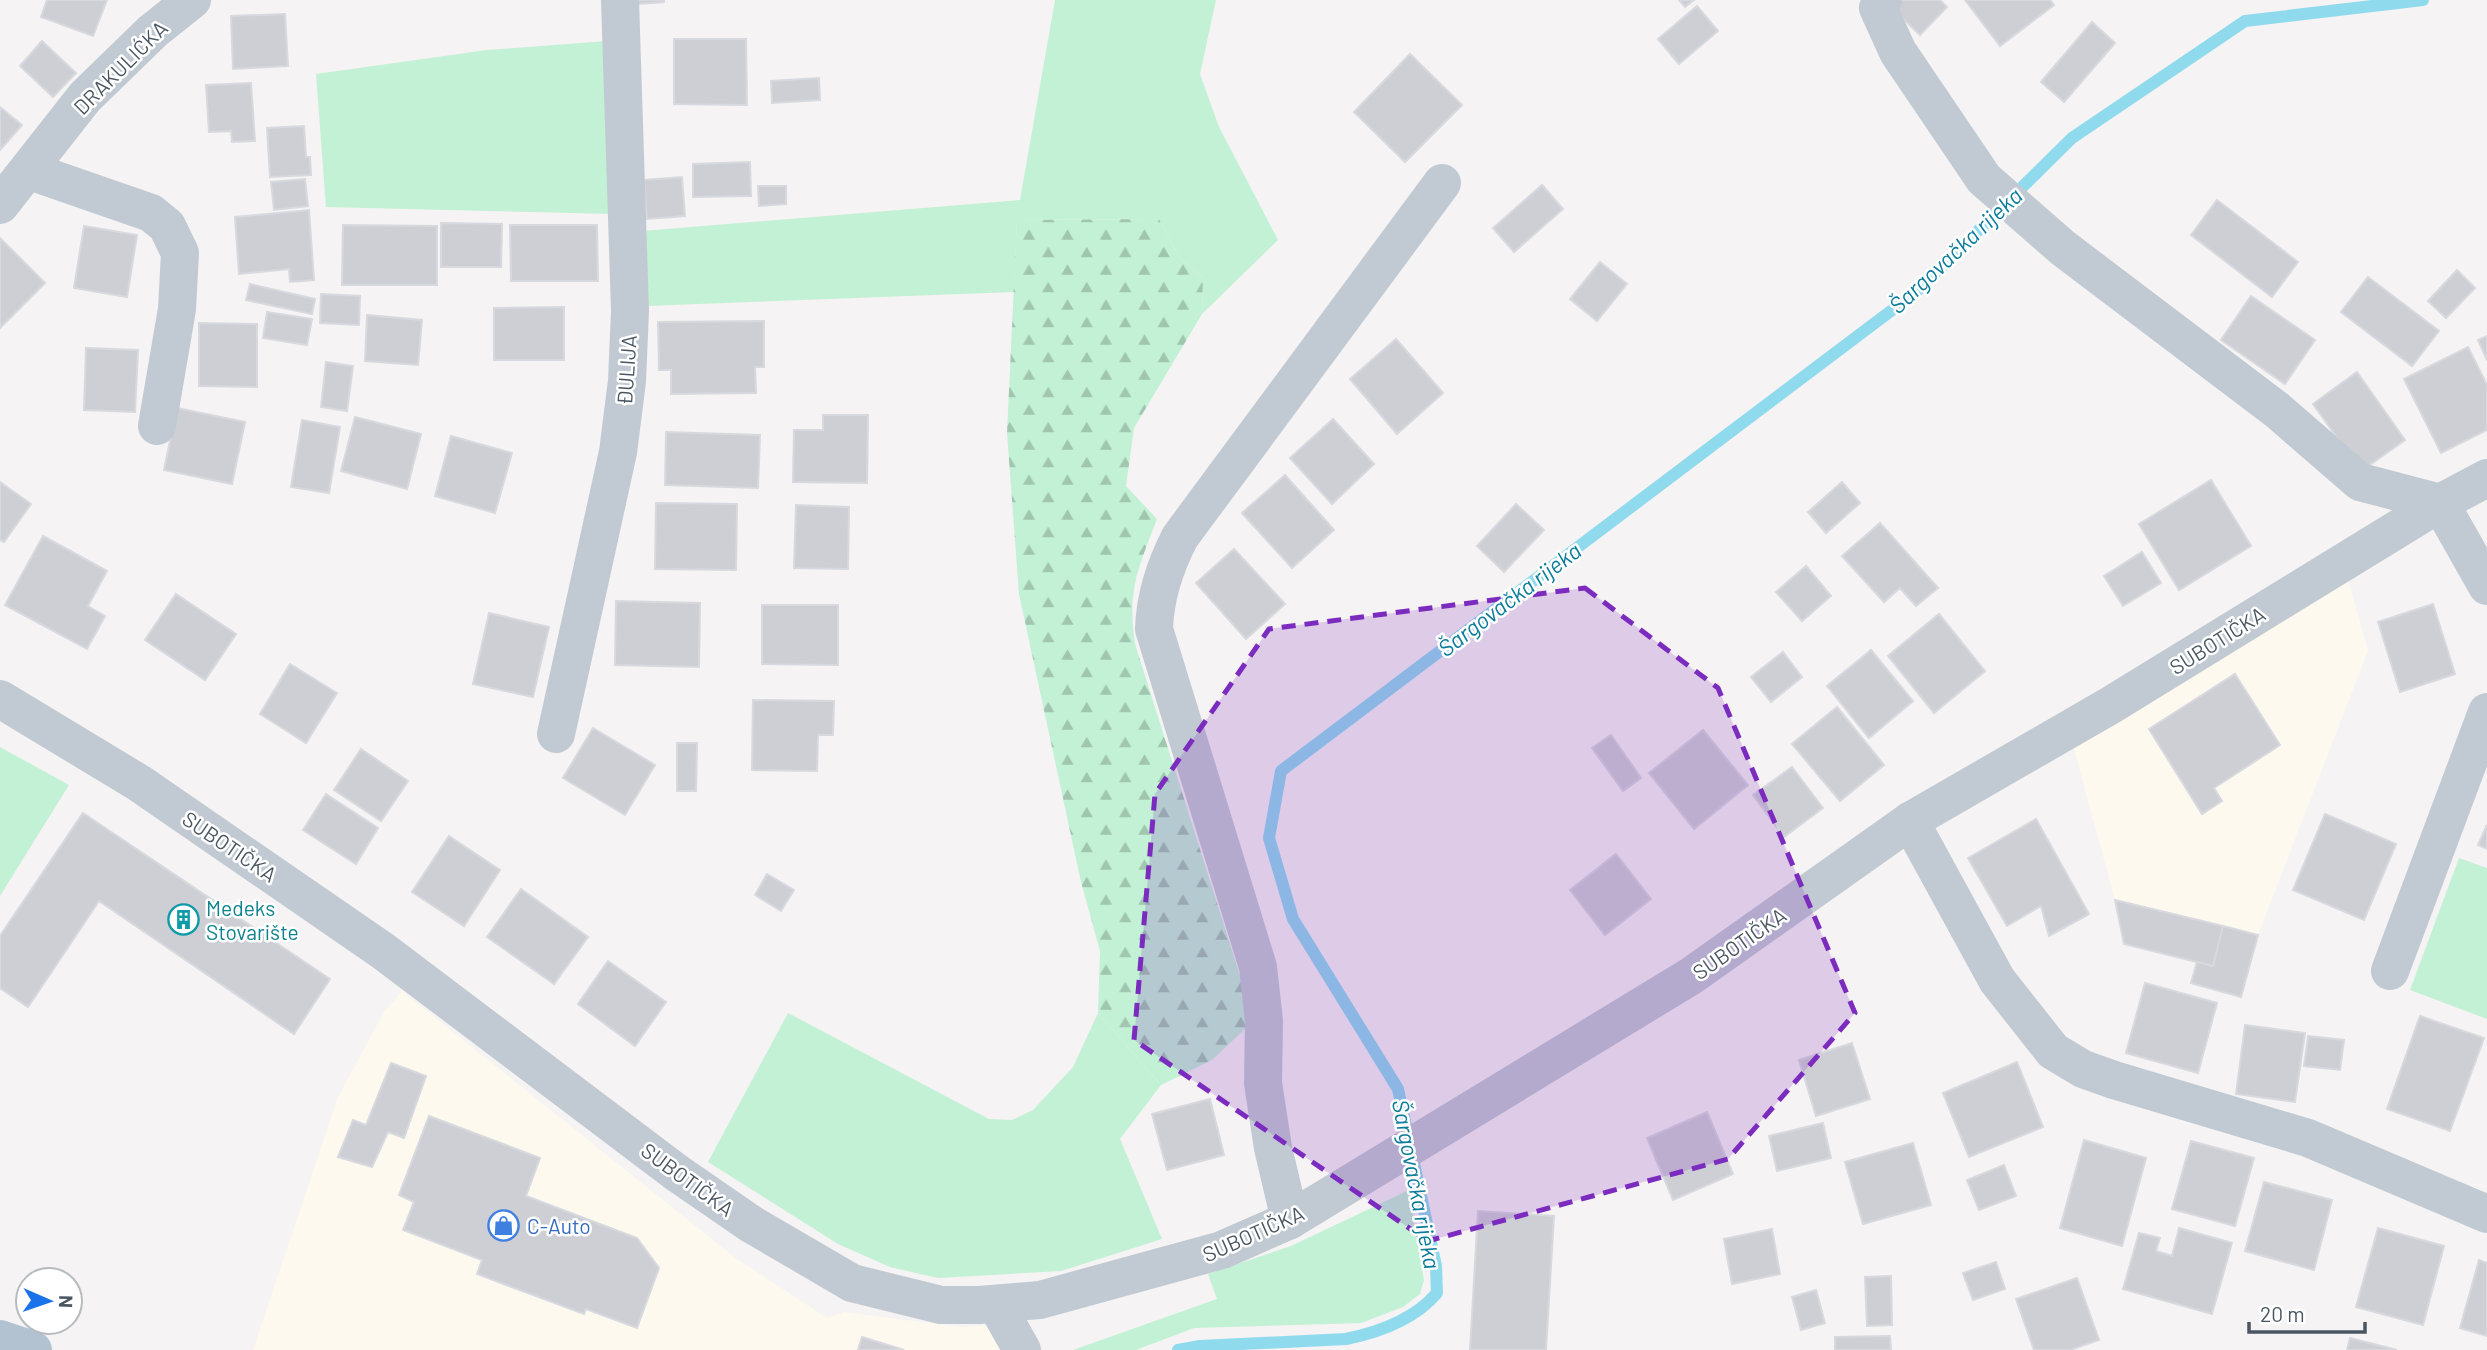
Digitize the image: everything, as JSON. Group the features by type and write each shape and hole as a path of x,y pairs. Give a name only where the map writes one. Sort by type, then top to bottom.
{"main road":[{"path":"0,1339 33,1350"}],"street":[{"name":"DRAKULIĆKA","path":"0,205 30,171 86,97 153,31 192,0"},
{"name":"ĐULIJA","path":"556,734 618,452 627,381 630,311 620,0"},
{"path":"1883,0 1878,8 1898,52 1984,179 2063,248 2277,410 2360,482 2440,503 2476,561 2487,586"},
{"path":"30,171 151,213 167,226 180,253 177,309 158,426"},
{"path":"1290,1220 1273,1148 1264,1083 1264,1021 1258,967 1154,629 1155,607 1170,556 1180,537 1442,183"},
{"name":"SUBOTIČKA","path":"0,699 139,783 383,951 677,1173 751,1224 852,1283 941,1304 996,1304 1065,1296 1152,1272 1222,1250 1290,1220 1691,976 1910,821 2112,705 2440,503 2487,478"},
{"path":"2390,971 2487,712"},
{"path":"1910,821 1997,980 2053,1051 2083,1069 2114,1080 2308,1138 2487,1214"},
{"path":"996,1304 1022,1350"}],"highlighted area":[{"path":"1585,588 1718,688 1855,1013 1728,1159 1428,1241 1134,1040 1155,794 1269,629"}],"shaded area":[{"path":"2348,579 2368,651 2258,935 2223,926 2213,966 2124,944 2115,900 2072,742"},
{"path":"402,991 733,1256 827,1318 844,1312 961,1327 990,1325 1006,1350 253,1350 338,1097 384,1012"}],"green space":[{"path":"1055,0 1216,0 1200,74 1219,127 1278,240 1202,314 1203,278 1179,257 1159,219 1017,220 1014,292 645,306 642,231 1020,200"},
{"path":"607,41 613,214 326,207 316,74 487,50"},
{"path":"1159,219 1179,257 1203,278 1202,314 1134,428 1126,486 1157,519 1144,552 1133,594 1135,644 1241,979 1248,1026 1212,1060 1161,1085 1098,1013 1100,951 1081,882 1019,594 1007,433 1017,220"},
{"path":"0,747 69,785 0,896"},
{"path":"2459,858 2487,868 2487,1019 2410,990"},
{"path":"788,1013 989,1119 1012,1120 1033,1110 1073,1067 1098,1013 1161,1085 1120,1139 1162,1239 1061,1271 938,1278 890,1267 838,1244 708,1162"},
{"path":"1409,1190 1424,1280 1420,1294 1403,1307 1361,1323 1194,1328 1136,1350 1073,1350 1217,1299 1208,1274 1291,1246"}],"building":[{"path":"47,0 107,0 93,36 41,17"},
{"path":"637,0 664,0 664,2 638,4"},
{"path":"1679,0 1694,0 1685,7"},
{"path":"1902,0 1940,0 1947,7 1920,35 1893,9"},
{"path":"1965,0 2050,0 2054,5 2000,46"},
{"path":"1697,6 1718,31 1679,64 1658,39"},
{"path":"285,14 288,66 233,69 231,16"},
{"path":"2092,22 2115,43 2064,102 2041,82"},
{"path":"674,39 746,39 747,105 674,104"},
{"path":"42,41 76,73 53,97 20,66"},
{"path":"1410,54 1462,105 1405,162 1354,112"},
{"path":"819,78 820,100 772,103 771,81"},
{"path":"251,83 255,141 232,142 231,131 209,132 206,85"},
{"path":"0,107 22,125 0,150"},
{"path":"304,126 306,157 310,157 311,175 270,177 267,128"},
{"path":"750,162 751,196 693,197 693,164"},
{"path":"682,177 685,216 647,219 644,180"},
{"path":"305,179 308,206 274,210 271,182"},
{"path":"1542,185 1563,209 1514,252 1493,228"},
{"path":"758,186 786,186 786,204 759,206"},
{"path":"2217,200 2298,262 2272,297 2191,235"},
{"path":"309,210 314,280 290,282 289,269 239,274 235,217"},
{"path":"441,223 502,224 501,267 441,267"},
{"path":"343,225 437,226 437,285 342,285"},
{"path":"510,225 597,225 598,281 511,281"},
{"path":"84,226 137,235 127,297 74,288"},
{"path":"0,238 45,283 0,328"},
{"path":"1600,262 1627,284 1597,321 1570,299"},
{"path":"2457,270 2475,288 2446,318 2428,301"},
{"path":"2368,277 2439,331 2412,366 2341,312"},
{"path":"250,284 315,299 312,314 246,300"},
{"path":"321,294 360,296 359,325 320,323"},
{"path":"2251,296 2315,340 2285,384 2221,340"},
{"path":"564,307 564,360 494,360 494,308"},
{"path":"267,312 312,319 307,345 263,338"},
{"path":"367,315 422,320 418,365 365,361"},
{"path":"764,321 764,367 755,367 756,393 671,394 671,370 659,370 658,322"},
{"path":"199,323 257,324 257,387 199,386"},
{"path":"2487,336 2487,360 2478,340"},
{"path":"1396,339 1443,393 1397,434 1350,379"},
{"path":"2468,347 2487,385 2487,430 2441,453 2404,379"},
{"path":"86,348 138,350 135,412 84,410"},
{"path":"326,362 353,366 347,411 321,407"},
{"path":"2357,372 2405,440 2361,471 2313,404"},
{"path":"177,408 245,422 232,484 164,470"},
{"path":"823,415 868,415 867,483 793,482 794,430 823,430"},
{"path":"355,417 421,434 407,489 341,471"},
{"path":"1333,419 1374,464 1332,504 1290,458"},
{"path":"302,420 340,427 329,493 291,487"},
{"path":"666,432 760,435 758,488 665,485"},
{"path":"451,436 512,453 495,513 435,496"},
{"path":"1285,475 1334,530 1292,568 1242,513"},
{"path":"2211,480 2251,546 2179,590 2139,524"},
{"path":"0,482 31,504 4,542 0,540"},
{"path":"1842,482 1860,503 1826,533 1808,512"},
{"path":"656,503 737,504 736,570 655,569"},
{"path":"1516,504 1544,530 1504,572 1477,546"},
{"path":"796,505 849,507 848,569 794,568"},
{"path":"1880,523 1938,588 1916,606 1900,588 1884,602 1842,556"},
{"path":"43,536 107,571 88,606 105,616 87,649 5,605"},
{"path":"1234,549 1285,604 1246,639 1196,583"},
{"path":"2142,552 2161,583 2123,606 2104,576"},
{"path":"1806,566 1831,596 1802,621 1776,592"},
{"path":"176,594 236,634 205,680 145,640"},
{"path":"616,601 700,603 699,667 615,665"},
{"path":"2433,604 2455,674 2400,692 2378,622"},
{"path":"762,605 838,605 838,665 762,664"},
{"path":"489,613 549,627 533,697 473,684"},
{"path":"1939,614 1985,671 1934,713 1888,656"},
{"path":"1871,650 1913,701 1869,738 1827,686"},
{"path":"1783,652 1802,677 1771,702 1751,677"},
{"path":"290,664 337,693 306,743 260,714"},
{"path":"2235,674 2280,745 2214,788 2222,801 2202,814 2149,729"},
{"path":"753,700 834,701 833,735 818,735 817,771 752,770"},
{"path":"1837,707 1884,765 1840,801 1792,744"},
{"path":"593,728 655,765 625,815 563,778"},
{"path":"1703,730 1748,785 1694,829 1649,773"},
{"path":"1611,735 1641,778 1623,791 1592,748"},
{"path":"677,743 697,743 696,791 677,791"},
{"path":"361,749 408,781 381,821 334,790"},
{"path":"1792,767 1823,808 1784,837 1753,795"},
{"path":"326,794 378,828 356,864 303,830"},
{"name":"Medeks Stovarište","path":"83,813 330,979 294,1034 99,901 28,1007 0,988 0,936"},
{"path":"2325,814 2396,844 2364,920 2293,890"},
{"path":"2036,819 2089,914 2049,936 2041,906 2007,926 1968,858"},
{"path":"2487,825 2487,849 2478,845"},
{"path":"449,836 500,870 464,926 412,892"},
{"path":"1616,854 1651,899 1605,935 1570,890"},
{"path":"767,874 794,890 781,911 755,895"},
{"path":"521,889 588,937 554,984 487,937"},
{"path":"2115,900 2223,926 2213,966 2124,944"},
{"path":"2223,926 2258,935 2241,997 2191,983 2197,962 2213,966"},
{"path":"608,961 666,1002 635,1046 578,1004"},
{"path":"2145,983 2217,1003 2198,1073 2126,1053"},
{"path":"2420,1016 2484,1038 2450,1131 2387,1109"},
{"path":"2245,1025 2305,1033 2295,1102 2236,1094"},
{"path":"2308,1036 2344,1040 2340,1070 2304,1066"},
{"path":"1852,1043 1870,1099 1816,1116 1799,1060"},
{"path":"2017,1062 2043,1127 1969,1157 1943,1093"},
{"path":"391,1063 426,1076 404,1138 388,1132 372,1167 338,1157 353,1120 366,1125"},
{"path":"1210,1099 1224,1155 1167,1170 1152,1114"},
{"path":"1707,1112 1733,1174 1673,1200 1647,1138"},
{"name":"C-Auto","path":"429,1116 540,1158 526,1196 637,1238 659,1268 637,1328 586,1309 584,1314 477,1274 482,1260 403,1230 414,1202 399,1195"},
{"path":"1823,1123 1831,1158 1777,1171 1769,1136"},
{"path":"2084,1140 2146,1158 2122,1246 2060,1228"},
{"path":"2191,1141 2254,1158 2235,1226 2172,1209"},
{"path":"1913,1143 1931,1205 1863,1224 1845,1162"},
{"path":"2004,1165 2016,1196 1979,1210 1967,1180"},
{"path":"2264,1182 2332,1200 2314,1270 2245,1251"},
{"path":"1478,1211 1554,1216 1546,1350 1470,1350"},
{"path":"2179,1228 2232,1243 2212,1314 2123,1289 2139,1233 2160,1238 2156,1251 2172,1256"},
{"path":"2378,1228 2444,1246 2423,1325 2356,1307"},
{"path":"1772,1229 1780,1274 1732,1284 1724,1239"},
{"path":"2479,1260 2487,1263 2487,1336 2460,1328"},
{"path":"1996,1262 2005,1289 1973,1300 1963,1273"},
{"path":"1891,1276 1892,1325 1867,1326 1865,1277"},
{"path":"2077,1278 2099,1340 2070,1350 2034,1350 2016,1299"},
{"path":"1816,1290 1825,1323 1801,1330 1792,1297"},
{"path":"1890,1336 1891,1350 1835,1350 1835,1337"},
{"path":"862,1337 904,1350 858,1350"},
{"path":"2350,1338 2397,1350 2347,1350"}],"waterway":[{"name":"Šargovačka rijeka","path":"1178,1350 1200,1346 1346,1339 1371,1333 1408,1317 1437,1293 1436,1266 1398,1089 1293,919 1269,838 1281,771 1916,292 2072,138 2245,21 2423,0"}],"place":[{"name":"Medeks Stovarište","path":"183,919"},
{"name":"C-Auto","path":"504,1225"}]}
